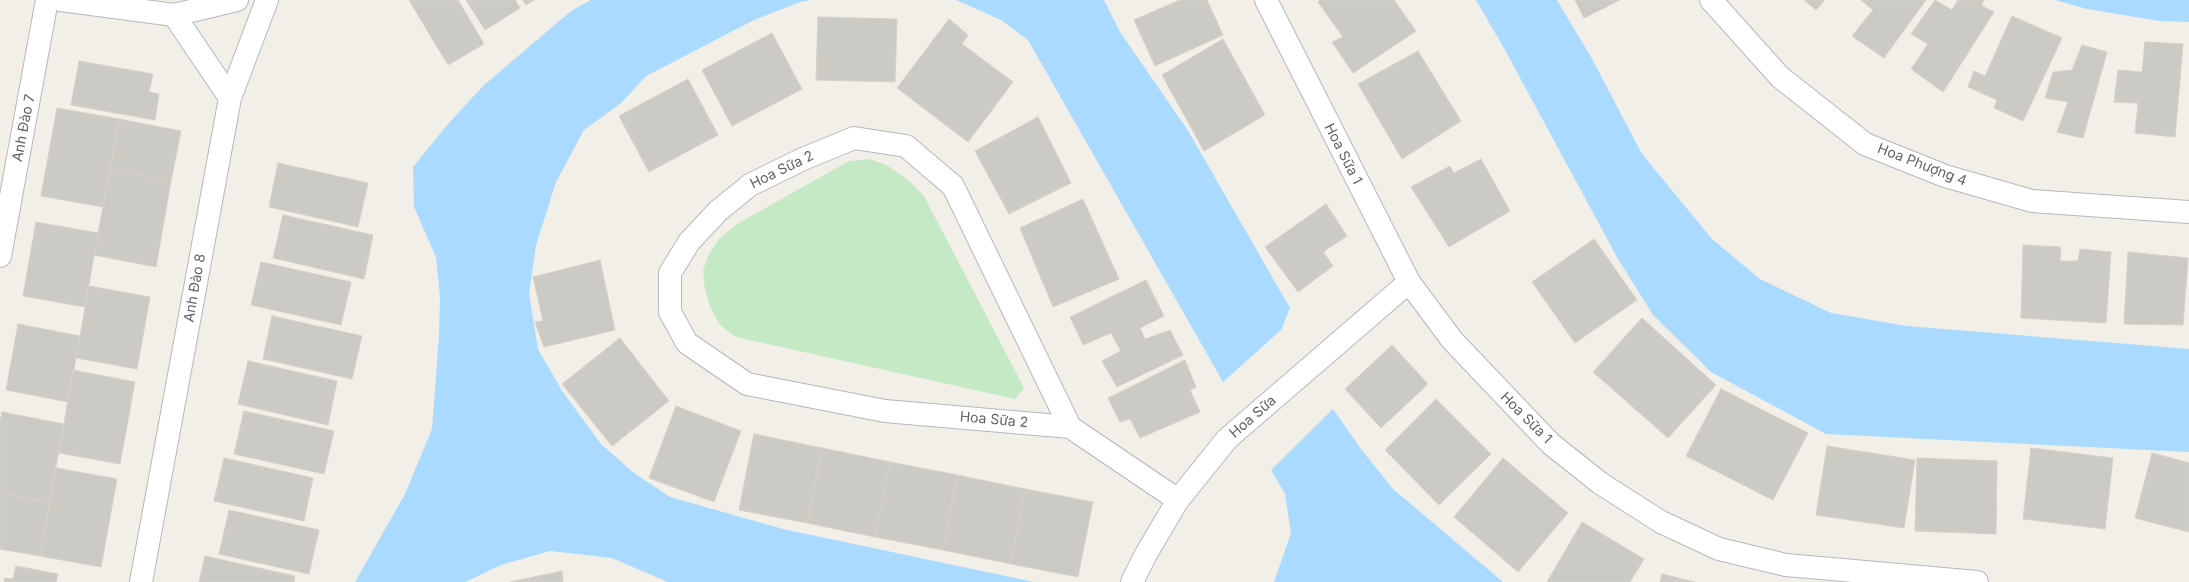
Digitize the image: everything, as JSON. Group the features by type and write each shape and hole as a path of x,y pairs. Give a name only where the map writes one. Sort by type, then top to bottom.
{"street":[{"name":"Anh Đào 7","path":"0,256 47,0"},
{"path":"61,0 174,15 237,0"},
{"name":"Anh Đào 8","path":"141,582 230,98 267,0"},
{"name":"Hoa Sữa 1","path":"1266,0 1409,282 1452,340 1551,444 1600,483 1661,522 1719,549 1786,565 1977,582"},
{"name":"Hoa Phượng 4","path":"1711,0 1780,77 1865,144 1945,176 2032,201 2189,212"},
{"path":"174,15 230,98"},
{"name":"Hoa Sữa 2","path":"1070,426 885,411 747,384 687,343 670,312 670,273 694,237 718,212 750,185 804,158 854,138 906,146 953,186 1070,426 1178,500"},
{"name":"Hoa Sữa","path":"1132,582 1146,554 1178,500 1227,440 1409,282"}],"green space":[{"path":"870,159 888,166 907,179 924,196 1024,388 1015,399 736,337 720,325 710,307 705,289 703,271 708,256 718,240 737,224 849,161"}],"water":[{"path":"591,0 811,0 800,2 754,20 646,76 621,103 584,130 556,182 536,245 529,294 538,349 562,391 601,444 634,473 670,497 783,529 1034,582 668,582 612,558 550,551 501,565 465,582 355,582 405,494 432,429 439,335 440,297 436,257 414,207 413,167 448,124 483,86 571,11"},
{"path":"956,0 1104,0 1120,32 1187,129 1290,308 1281,330 1223,382 1028,40 1001,20"},
{"path":"1476,0 1557,0 1592,59 1642,154 1712,239 1760,279 1831,313 1907,326 2189,349 2189,452 1826,434 1711,372 1653,315 1618,259 1504,48"},
{"path":"2055,0 2189,0 2189,22 2159,21 2087,9"},
{"path":"1333,409 1361,449 1393,489 1503,582 1274,582 1291,533 1285,494 1271,470"}],"building":[{"path":"409,0 458,0 484,44 448,65"},
{"path":"466,0 515,0 520,8 485,30"},
{"path":"523,0 534,0 526,5"},
{"path":"1180,0 1207,0 1223,35 1155,66 1134,20"},
{"path":"1320,0 1394,0 1416,31 1353,73 1332,42 1343,37 1318,2"},
{"path":"1575,0 1620,0 1584,18"},
{"path":"1804,0 1825,0 1816,10"},
{"path":"1861,0 1926,0 1884,58 1852,36 1873,10"},
{"path":"1935,0 1952,10 1958,0 1984,0 1981,5 1994,12 1943,92 1911,69 1928,44 1911,34"},
{"path":"2012,16 2062,38 2023,121 1994,108 1997,100 1968,87 1974,71 1985,76"},
{"path":"818,17 897,19 895,82 816,80"},
{"path":"949,19 968,35 962,44 1013,82 968,142 897,88"},
{"path":"772,33 802,89 732,126 702,70"},
{"path":"1223,39 1265,115 1204,151 1162,75"},
{"path":"2145,42 2183,44 2175,137 2135,133 2138,103 2114,102 2118,70 2142,72"},
{"path":"2082,45 2107,52 2083,138 2057,132 2068,102 2045,98 2053,72 2072,70"},
{"path":"1418,51 1461,121 1402,159 1358,84"},
{"path":"79,61 153,74 149,92 159,94 155,120 71,105"},
{"path":"688,79 718,135 649,172 619,116"},
{"path":"57,108 119,119 103,207 41,196"},
{"path":"1038,117 1071,183 1009,214 975,151"},
{"path":"119,119 181,131 171,181 110,169"},
{"path":"1481,159 1510,211 1449,247 1411,187 1450,166 1454,173"},
{"path":"278,163 368,183 358,227 269,207"},
{"path":"110,169 171,181 156,267 94,255"},
{"path":"1083,199 1119,279 1053,307 1020,228"},
{"path":"1326,204 1347,236 1323,252 1333,266 1298,292 1265,247"},
{"path":"283,215 373,235 364,279 273,258"},
{"path":"36,222 98,233 85,307 23,296"},
{"path":"1594,239 1637,300 1575,343 1532,282"},
{"path":"2023,245 2061,247 2060,261 2078,261 2080,249 2111,252 2106,323 2021,318"},
{"path":"2128,252 2188,258 2183,325 2124,324"},
{"path":"600,260 615,330 544,347 535,322 543,321 533,277"},
{"path":"261,262 351,282 341,325 251,305"},
{"path":"1146,280 1164,316 1140,328 1145,339 1170,330 1183,355 1117,387 1102,361 1121,351 1111,333 1083,345 1070,317"},
{"path":"89,286 150,297 137,369 76,358"},
{"path":"272,316 362,336 352,379 263,359"},
{"path":"1642,318 1716,385 1668,438 1593,372"},
{"path":"18,324 80,336 68,402 6,390"},
{"path":"620,338 669,401 612,446 562,384"},
{"path":"1392,345 1428,384 1381,428 1345,389"},
{"path":"1185,360 1196,387 1190,390 1200,412 1140,438 1130,419 1120,422 1108,398"},
{"path":"248,361 337,381 328,425 238,404"},
{"path":"73,370 135,382 120,464 59,453"},
{"path":"1721,389 1808,433 1773,500 1686,456"},
{"path":"1436,399 1491,454 1439,505 1385,450"},
{"path":"676,406 741,431 714,502 649,478"},
{"path":"244,411 334,431 324,474 234,454"},
{"path":"2,412 64,424 49,503 0,493 0,422"},
{"path":"754,434 822,448 807,523 739,510"},
{"path":"1827,446 1915,460 1904,528 1816,515"},
{"path":"822,448 890,462 875,537 807,523"},
{"path":"2031,448 2113,458 2105,529 2023,519"},
{"path":"2152,453 2189,463 2189,532 2135,518"},
{"path":"224,458 313,478 304,521 214,501"},
{"path":"1503,458 1568,513 1518,572 1454,517"},
{"path":"1917,458 1997,461 1996,534 1915,531"},
{"path":"890,462 957,475 943,550 875,537"},
{"path":"56,468 117,479 101,567 40,556"},
{"path":"957,475 1025,489 1011,564 943,550"},
{"path":"1025,489 1093,502 1078,577 1011,564"},
{"path":"0,493 49,503 40,556 0,549"},
{"path":"229,510 319,530 309,574 219,554"},
{"path":"1582,522 1644,559 1630,582 1547,582"},
{"path":"205,556 295,576 294,582 199,582"},
{"path":"16,566 58,574 56,582 4,582 5,578 13,579"},
{"path":"562,571 563,582 510,582"},
{"path":"1662,574 1695,582 1660,582"}]}
